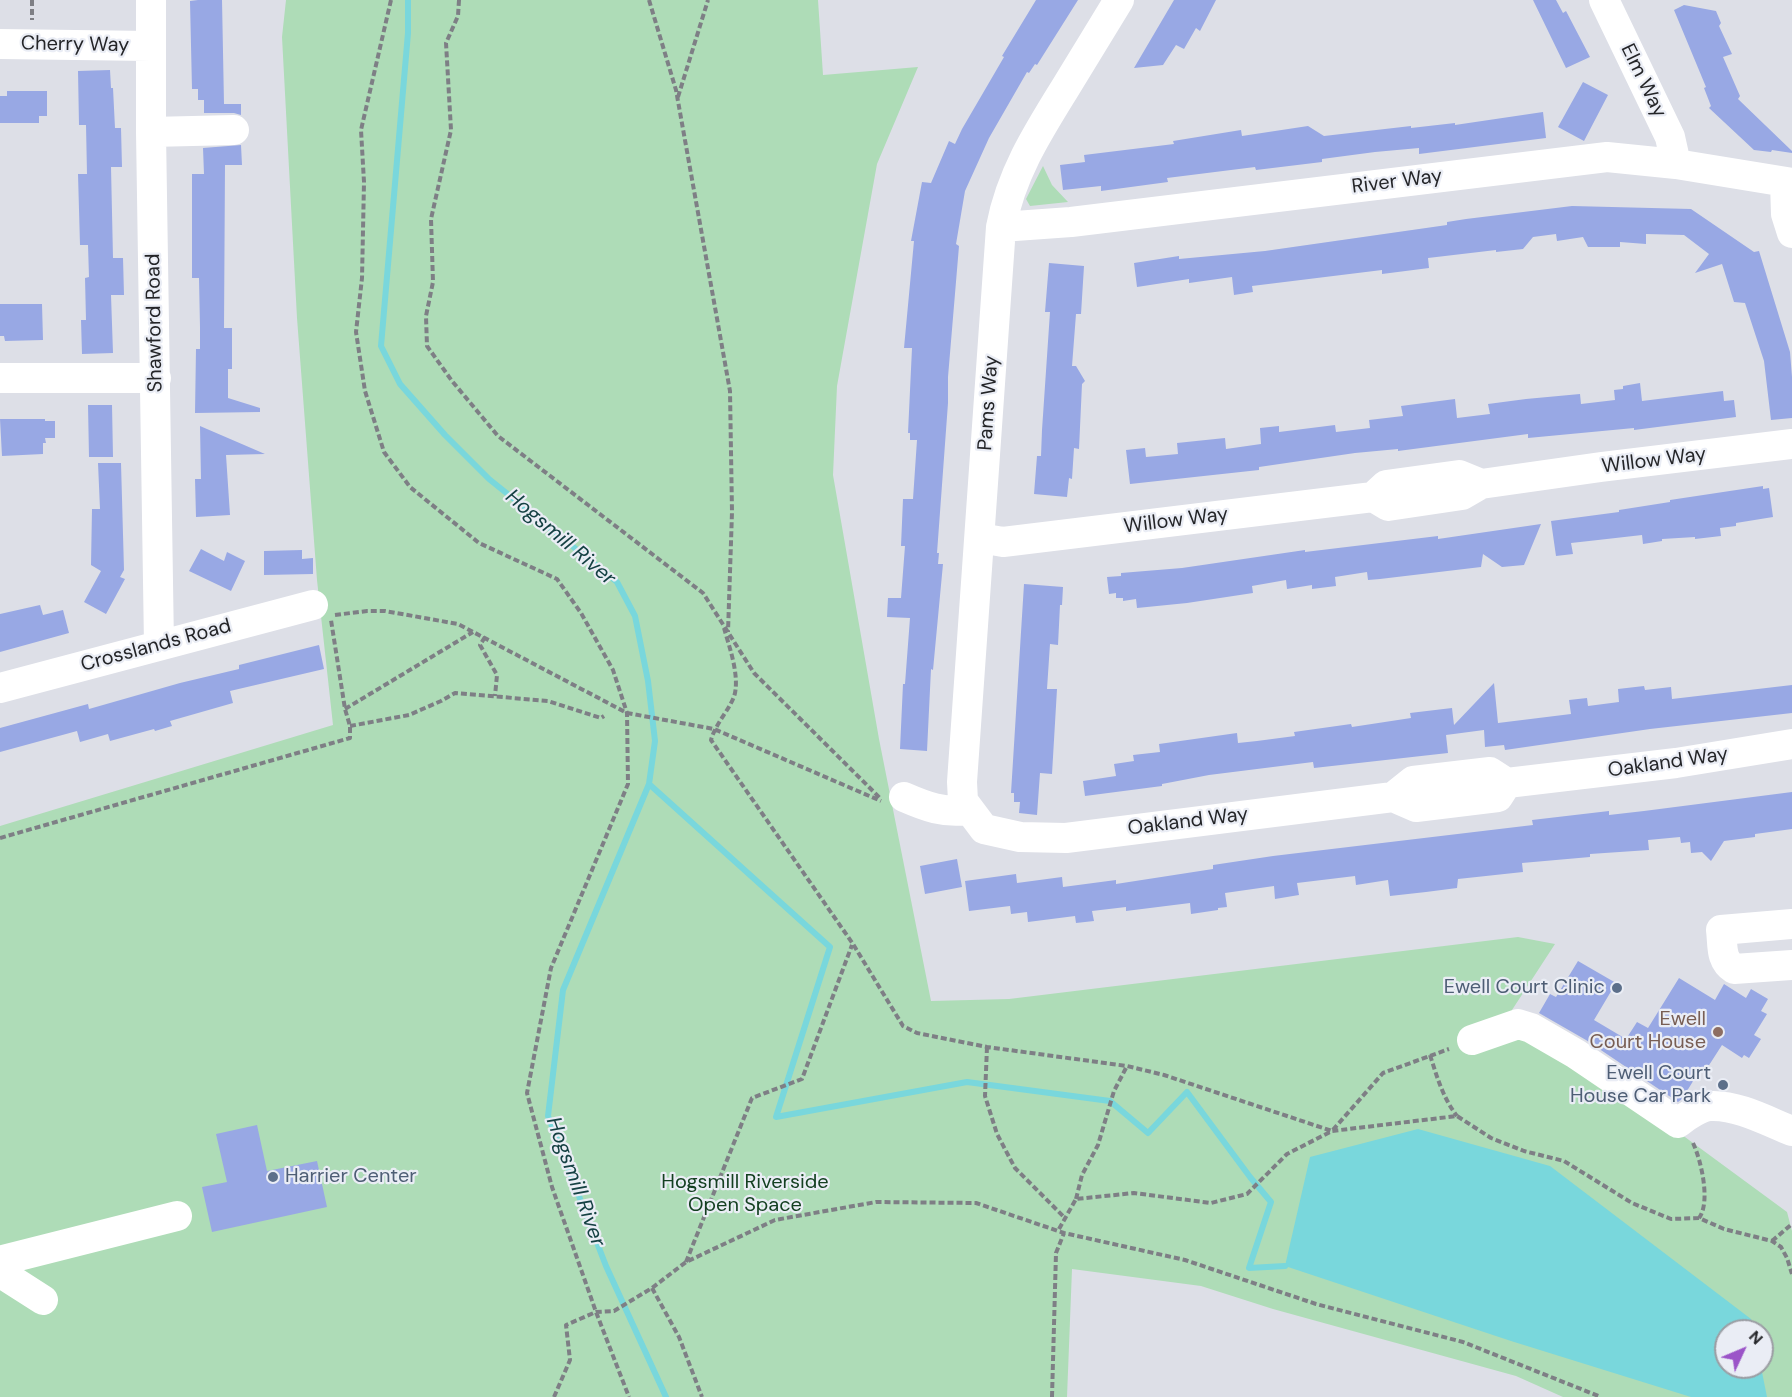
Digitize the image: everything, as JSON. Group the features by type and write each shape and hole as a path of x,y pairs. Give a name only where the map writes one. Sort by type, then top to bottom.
{"street":[{"name":"Shawford Road","path":"151,0 159,645"},
{"name":"Pams Way","path":"976,819 963,801 962,782 1001,227 1014,179 1029,147 1119,0"},
{"name":"Elm Way","path":"1604,0 1670,137 1676,164"},
{"name":"Cherry Way","path":"0,44 151,46"},
{"path":"151,132 234,130"},
{"name":"River Way","path":"1001,227 1071,222 1607,157 1676,164 1789,183"},
{"path":"1789,183 1786,214 1792,233"},
{"path":"0,378 156,378"},
{"name":"Willow Way","path":"980,538 1003,542 1373,497 1386,485 1459,475 1481,484 1792,444"},
{"name":"Crosslands Road","path":"0,688 159,645 322,611"},
{"name":"Oakland Way","path":"904,797 928,807 976,819 1020,837 1066,837 1393,797 1416,807 1498,797 1507,783 1676,763 1792,744"},
{"path":"1792,924 1721,930 1724,957 1734,969 1792,965"},
{"path":"1472,1040 1518,1024 1531,1028 1576,1054 1678,1123 1684,1117 1709,1105 1735,1109 1792,1131"},
{"path":"1,1265 177,1216"},
{"path":"1,1265 43,1300"}],"path":[{"path":"391,0 361,130 364,182 363,278 357,332 364,391 384,452 410,487 479,543 557,579 581,613 613,670 627,713 628,784 551,968 526,1093 552,1187 629,1397"},
{"path":"0,838 350,738 350,726 322,611 385,611 458,624 627,713 714,729 885,802 754,673 703,593 498,436 452,381 427,346 426,316 433,282 431,219 451,130 446,44 458,16 459,0"},
{"path":"649,0 677,98 730,391 732,512 728,634"},
{"path":"677,98 708,0"},
{"path":"724,628 734,664 735,693 714,729 711,740 853,944 903,1026 917,1033 987,1047 1127,1066 1164,1075 1332,1131"},
{"path":"345,709 474,631"},
{"path":"485,637 480,645 497,675 495,696"},
{"path":"350,726 409,715 455,693 548,701 601,718 604,716"},
{"path":"686,1262 752,1098 802,1079 853,944"},
{"path":"1332,1131 1383,1073 1472,1040"},
{"path":"987,1047 985,1096 998,1134 1015,1168 1065,1218"},
{"path":"1430,1055 1438,1082 1450,1108 1457,1116 1491,1138 1564,1161 1632,1203 1671,1219 1699,1218 1724,1229 1772,1241 1781,1247 1792,1274"},
{"path":"1059,1229 1076,1199 1082,1175 1098,1145 1114,1091 1127,1066"},
{"path":"1076,1199 1134,1192 1211,1203 1247,1194 1287,1154 1332,1131 1457,1116"},
{"path":"1678,1123 1689,1134 1697,1152 1705,1204 1699,1218"},
{"path":"554,1397 570,1360 566,1325 596,1312 614,1311 652,1288 686,1262 775,1220 876,1202 976,1203 1059,1229 1064,1233 1185,1260 1316,1304 1462,1342 1602,1397"},
{"path":"1772,1241 1792,1224"},
{"path":"1052,1397 1056,1253 1064,1233"},
{"path":"652,1288 679,1336 702,1397"}],"green space":[{"name":"Hogsmill Riverside Open Space","path":"286,0 818,0 823,75 918,67 877,164 837,386 833,475 879,739 931,1001 1009,999 1518,937 1555,944 1512,1010 1787,1212 1792,1231 1792,1397 1563,1397 1516,1376 1273,1309 1201,1286 1072,1269 1067,1397 0,1397 0,826 333,725 317,580 297,318 282,37"},
{"path":"1043,166 1052,185 1068,202 1030,206 1026,199"}],"water":[{"path":"1418,1129 1550,1166 1751,1319 1714,1319 1714,1379 1763,1379 1767,1397 1691,1397 1511,1341 1285,1266 1310,1157"}],"building":[{"path":"222,0 224,104 241,104 241,115 204,113 204,100 198,100 198,89 192,89 190,1"},
{"path":"1036,0 1078,0 1037,65 1035,64 1029,73 1027,72 989,138 965,191 956,244 959,246 937,553 939,553 938,564 943,564 933,670 931,669 927,751 900,749 903,684 905,684 910,618 887,617 888,598 901,598 905,546 901,546 903,499 913,499 917,440 910,440 910,433 908,433 912,348 904,348 914,241 911,241 922,182 931,183 949,141 955,144 1004,57 1002,56"},
{"path":"1174,0 1216,0 1200,31 1196,28 1184,49 1176,45 1163,65 1134,68"},
{"path":"1533,0 1556,0 1563,13 1566,11 1590,57 1566,68"},
{"path":"1684,5 1716,11 1721,23 1719,26 1732,54 1723,57 1740,96 1738,99 1792,153 1754,150 1709,108 1711,106 1704,88 1706,87 1674,10"},
{"path":"110,70 115,128 121,128 122,167 111,167 113,258 123,258 124,295 111,295 113,353 82,354 81,320 86,320 85,278 89,277 88,245 80,245 78,174 87,174 86,125 79,125 78,71"},
{"path":"1583,82 1608,95 1584,141 1558,127"},
{"path":"7,91 47,91 47,116 39,116 39,123 0,123 0,96 7,96"},
{"path":"1543,112 1546,138 1419,154 1419,148 1375,152 1322,159 1322,162 1256,170 1255,167 1167,178 1168,182 1101,191 1101,186 1063,190 1060,165 1085,162 1084,155 1174,144 1173,141 1241,130 1242,136 1308,126 1324,136 1411,126 1411,128 1455,123 1455,125"},
{"path":"241,145 242,165 225,165 224,328 232,328 232,369 228,369 228,398 260,408 260,412 195,413 196,349 200,349 200,327 199,278 192,278 192,174 204,174 203,148"},
{"path":"1572,206 1691,209 1754,252 1759,251 1790,352 1792,418 1771,420 1764,361 1745,303 1734,302 1722,264 1695,273 1709,254 1684,235 1646,234 1646,244 1620,242 1620,247 1588,247 1583,237 1557,241 1556,234 1533,237 1523,249 1428,258 1429,268 1382,274 1382,270 1252,286 1253,292 1234,295 1232,277 1189,283 1189,279 1137,287 1134,263 1179,256 1179,259 1265,251 1447,225 1447,222 1466,219"},
{"path":"1049,263 1084,266 1081,314 1076,314 1072,366 1076,366 1085,381 1082,384 1079,449 1074,448 1072,479 1069,478 1067,497 1034,494 1037,456 1041,456 1050,312 1045,312"},
{"path":"0,304 42,304 43,340 5,341 4,336 0,336"},
{"path":"1640,383 1642,401 1723,391 1724,401 1734,400 1736,417 1634,430 1634,428 1528,438 1528,434 1398,451 1398,449 1355,453 1259,467 1259,470 1130,484 1126,450 1145,448 1146,457 1178,454 1177,443 1225,438 1226,449 1261,444 1260,428 1279,426 1279,432 1335,425 1336,432 1370,428 1369,420 1403,416 1401,406 1455,399 1457,418 1490,414 1488,404 1526,399 1580,394 1581,404 1615,400 1614,390"},
{"path":"88,405 112,405 113,457 89,457"},
{"path":"0,419 55,421 55,438 45,438 43,454 2,456"},
{"path":"200,426 265,454 226,455 230,515 196,517 195,479 201,479"},
{"path":"98,463 121,463 124,570 120,577 125,579 106,614 84,602 101,571 91,565 92,509 100,509"},
{"path":"1763,486 1763,489 1769,488 1773,517 1720,528 1721,536 1662,539 1662,541 1643,544 1642,535 1571,543 1573,554 1556,556 1551,521 1619,512 1619,510 1670,502 1670,500"},
{"path":"1541,524 1524,565 1502,567 1483,554 1481,567 1368,580 1367,572 1335,577 1336,586 1312,589 1312,585 1287,589 1286,580 1252,586 1253,593 1137,608 1136,599 1123,601 1123,598 1116,598 1116,593 1109,594 1107,577 1121,576 1121,573 1182,568 1305,550 1305,552 1438,536 1438,539"},
{"path":"201,549 224,561 227,552 245,561 231,591 189,571"},
{"path":"302,550 302,559 313,558 313,574 264,575 264,551"},
{"path":"1024,584 1063,587 1058,645 1050,644 1047,689 1057,689 1052,774 1040,773 1037,815 1019,813 1020,802 1014,802 1014,793 1011,793"},
{"path":"40,605 43,615 63,610 69,633 0,652 0,614"},
{"path":"319,645 324,669 230,691 233,703 170,721 172,726 110,741 108,734 80,742 77,731 0,752 0,728 88,704 89,709 239,669 239,665"},
{"path":"1494,683 1498,723 1571,714 1569,700 1587,698 1588,706 1619,702 1618,689 1644,686 1645,690 1671,687 1672,699 1792,685 1792,713 1650,729 1505,750 1504,745 1485,747 1484,730 1446,735 1448,753 1314,768 1313,762 1209,775 1162,784 1162,786 1085,796 1083,781 1116,776 1114,764 1134,761 1133,755 1160,752 1159,744 1237,733 1238,743 1257,741 1295,736 1294,732 1351,724 1352,727 1411,718 1410,713 1452,708 1454,725"},
{"path":"1792,792 1792,829 1724,841 1711,861 1702,852 1691,853 1690,842 1681,843 1680,837 1648,840 1649,850 1590,854 1590,857 1522,863 1523,872 1458,879 1457,888 1390,896 1388,880 1356,885 1355,876 1297,883 1299,895 1275,899 1274,886 1225,893 1227,907 1191,914 1190,903 1126,911 1126,907 1092,911 1094,921 1076,923 1075,916 1028,922 1027,912 1011,914 1010,906 969,911 965,881 1016,874 1017,883 1062,877 1063,887 1116,880 1116,884 1213,869 1213,865 1273,856 1533,825 1532,820 1609,811 1609,815"},
{"path":"957,859 962,887 925,894 920,866"},
{"path":"1578,961 1616,983 1594,1020 1626,1039 1637,1022 1648,1028 1679,978 1715,1000 1724,984 1746,998 1751,989 1768,999 1761,1011 1767,1014 1754,1035 1761,1039 1749,1058 1744,1055 1742,1058 1722,1045 1704,1073 1700,1070 1678,1102 1586,1040 1539,1013 1550,994 1556,997"},
{"name":"Harrier Center","path":"257,1125 267,1171 317,1161 327,1207 212,1232 202,1187 227,1182 216,1134"}],"waterway":[{"name":"Hogsmill River","path":"408,0 408,33 381,346 400,384 445,435 489,479 617,582 635,616 648,681 655,741 649,784 563,990 548,1116 606,1266 666,1397"},
{"path":"649,784 830,947 776,1117 967,1082 1110,1101 1148,1133 1187,1092 1271,1202 1249,1268 1285,1266"}],"place":[{"name":"Ewell Court Clinic","path":"1617,988"},
{"name":"Ewell Court House","path":"1718,1032"},
{"name":"Ewell Court House Car Park","path":"1723,1085"},
{"name":"Harrier Center","path":"273,1177"}]}
